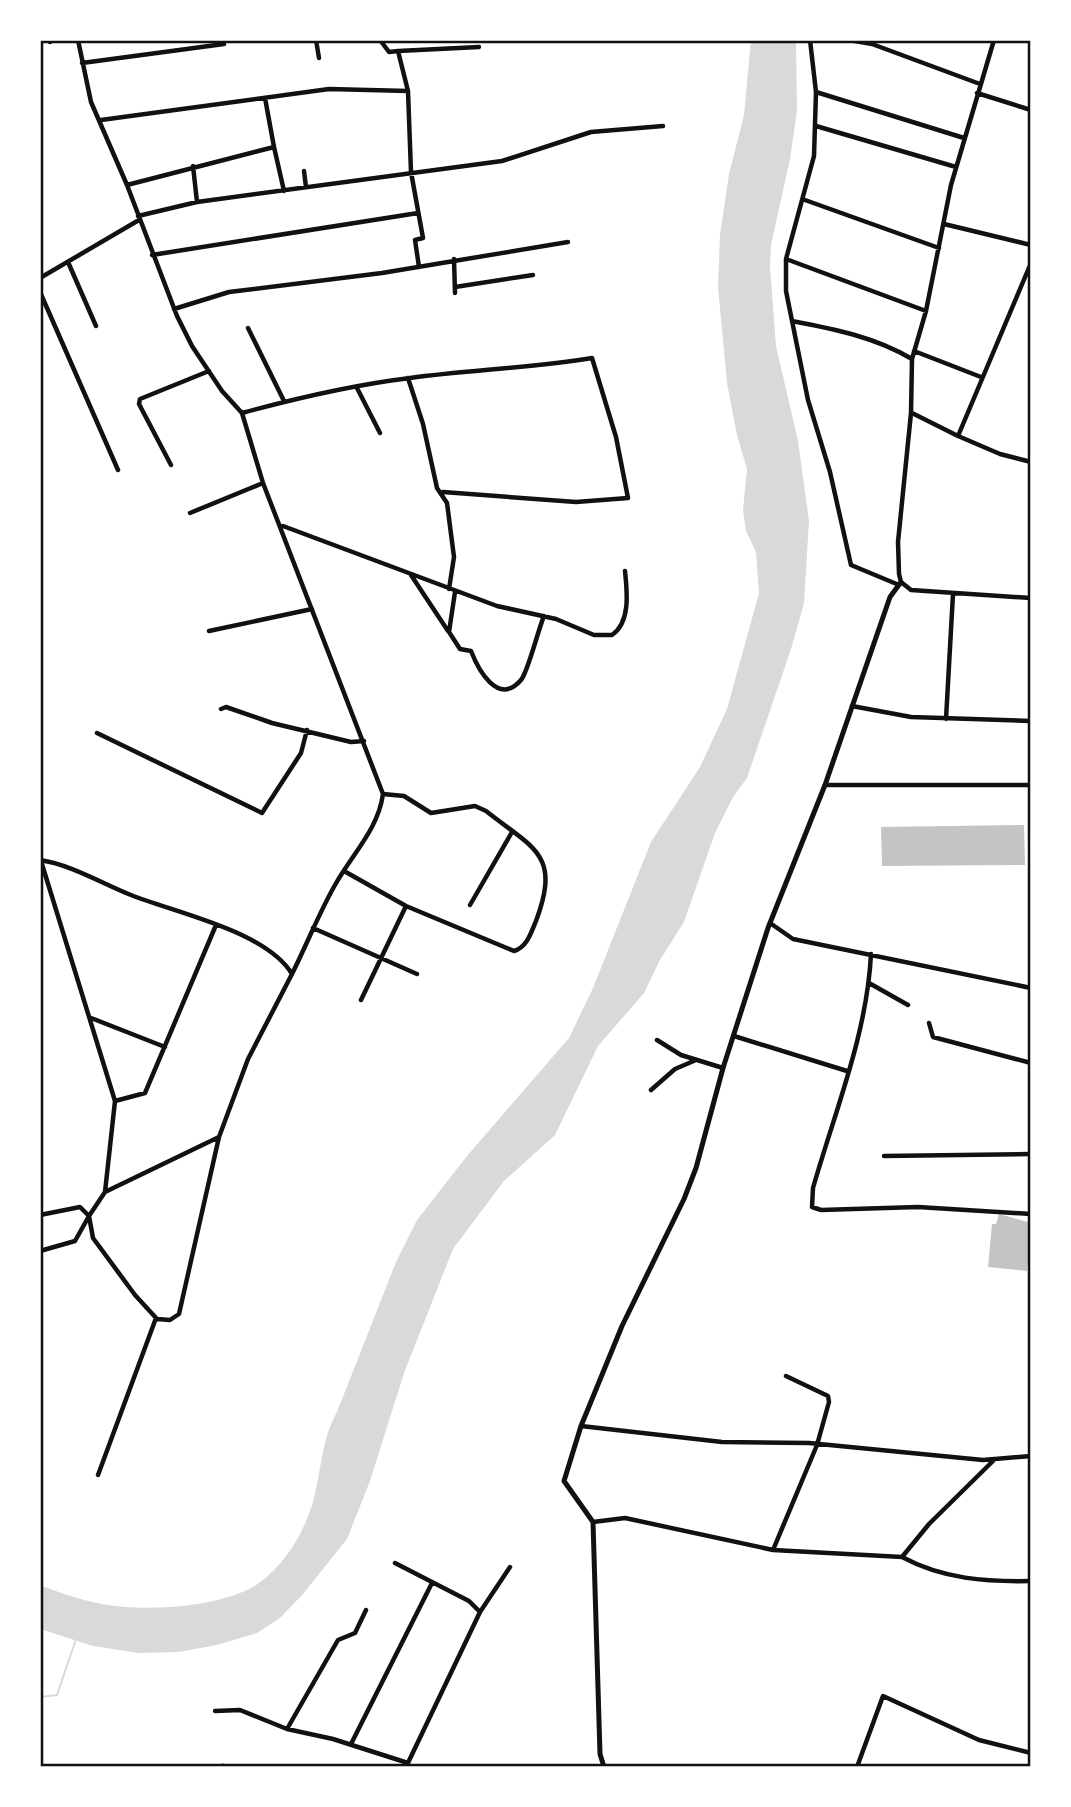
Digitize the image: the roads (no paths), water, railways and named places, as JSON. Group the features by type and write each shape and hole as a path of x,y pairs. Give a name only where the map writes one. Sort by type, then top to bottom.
{"street":[{"path":"40,1215 80,1207 89,1216 93,1238 156,1318 168,1320 179,1314 219,1137 248,1059 313,928 344,871 371,832 381,811 383,794 263,482 242,413 192,346 174,309 101,120 91,102 78,40"},
{"path":"316,40 319,58"},
{"path":"380,40 389,52 479,47"},
{"path":"810,40 816,92 814,156 786,259 786,291 808,400 830,472 851,565 911,590 1031,598"},
{"path":"849,40 872,44 980,84"},
{"path":"604,1767 600,1754 593,1522 564,1481 581,1426 622,1326 684,1199 770,923 825,785 890,597 900,584 898,542 911,412 912,359 926,311 956,166 994,41 987,40"},
{"path":"82,63 224,44"},
{"path":"398,51 408,92 411,172 423,238 415,240 419,267"},
{"path":"101,120 329,89 408,92"},
{"path":"816,92 964,138"},
{"path":"977,93 1031,110"},
{"path":"265,98 284,191"},
{"path":"40,278 139,218 197,202 502,161 591,132 663,126"},
{"path":"816,126 956,166"},
{"path":"127,185 274,147"},
{"path":"193,166 197,202"},
{"path":"303,171 306,187"},
{"path":"804,200 939,248"},
{"path":"152,255 418,213"},
{"path":"944,224 1031,245"},
{"path":"174,309 229,292 419,267 568,242"},
{"path":"454,259 455,290 533,275"},
{"path":"786,259 926,311"},
{"path":"68,262 96,326"},
{"path":"958,436 1031,263"},
{"path":"40,292 118,470"},
{"path":"792,321 839,330 890,346 912,359"},
{"path":"248,328 284,401"},
{"path":"914,351 981,377"},
{"path":"242,413 316,393 408,378 549,365 592,358 616,437 628,498 576,502 443,492 437,488 423,424 408,378"},
{"path":"171,465 139,404 140,398 209,371"},
{"path":"357,388 380,433"},
{"path":"911,412 1000,454 1031,462"},
{"path":"190,513 263,482"},
{"path":"443,492 447,503 454,557 449,590"},
{"path":"282,526 449,590 497,606 544,616 594,635 612,635 621,626 626,606 625,571"},
{"path":"411,575 460,649 471,651 481,675 495,688 509,688 521,680 544,616"},
{"path":"449,632 455,592"},
{"path":"946,719 953,594"},
{"path":"209,631 312,609"},
{"path":"852,706 946,719 1031,721"},
{"path":"220,709 226,707 351,742 364,741"},
{"path":"97,733 262,813 296,761 307,730"},
{"path":"825,785 1031,785"},
{"path":"344,871 406,906 514,951 520,949 536,921 547,877 541,856 475,806 430,813 404,796 383,794"},
{"path":"470,905 512,832"},
{"path":"40,1251 75,1241 105,1192 116,1101 40,860 55,863 132,895 216,925 273,951 292,974"},
{"path":"361,1000 406,906"},
{"path":"770,923 793,939 1031,988"},
{"path":"116,1101 145,1093 216,925"},
{"path":"313,928 417,974"},
{"path":"871,954 869,983 858,1040 810,1198 812,1207 821,1210 967,1208 1031,1214"},
{"path":"869,983 908,1005"},
{"path":"90,1017 165,1047"},
{"path":"929,1023 933,1037 1031,1063"},
{"path":"734,1036 847,1071"},
{"path":"657,1040 681,1055 723,1068"},
{"path":"651,1090 675,1069 697,1060"},
{"path":"105,1192 219,1137"},
{"path":"884,1156 1031,1154"},
{"path":"98,1475 156,1318"},
{"path":"773,1550 817,1445 828,1396 786,1376"},
{"path":"581,1426 722,1442 817,1445 994,1459 1031,1456"},
{"path":"902,1558 929,1524 994,1459"},
{"path":"593,1522 625,1518 773,1550 902,1558 920,1567 987,1582 1031,1581"},
{"path":"395,1563 469,1601 480,1612"},
{"path":"215,1711 240,1710 287,1730 351,1744 407,1765 480,1612 510,1567"},
{"path":"351,1744 433,1583"},
{"path":"287,1730 338,1640 355,1633 366,1610"},
{"path":"857,1767 883,1696 979,1740 1031,1753"}],"waterway":[{"path":"40,1697 57,1695 76,1639"}]}
